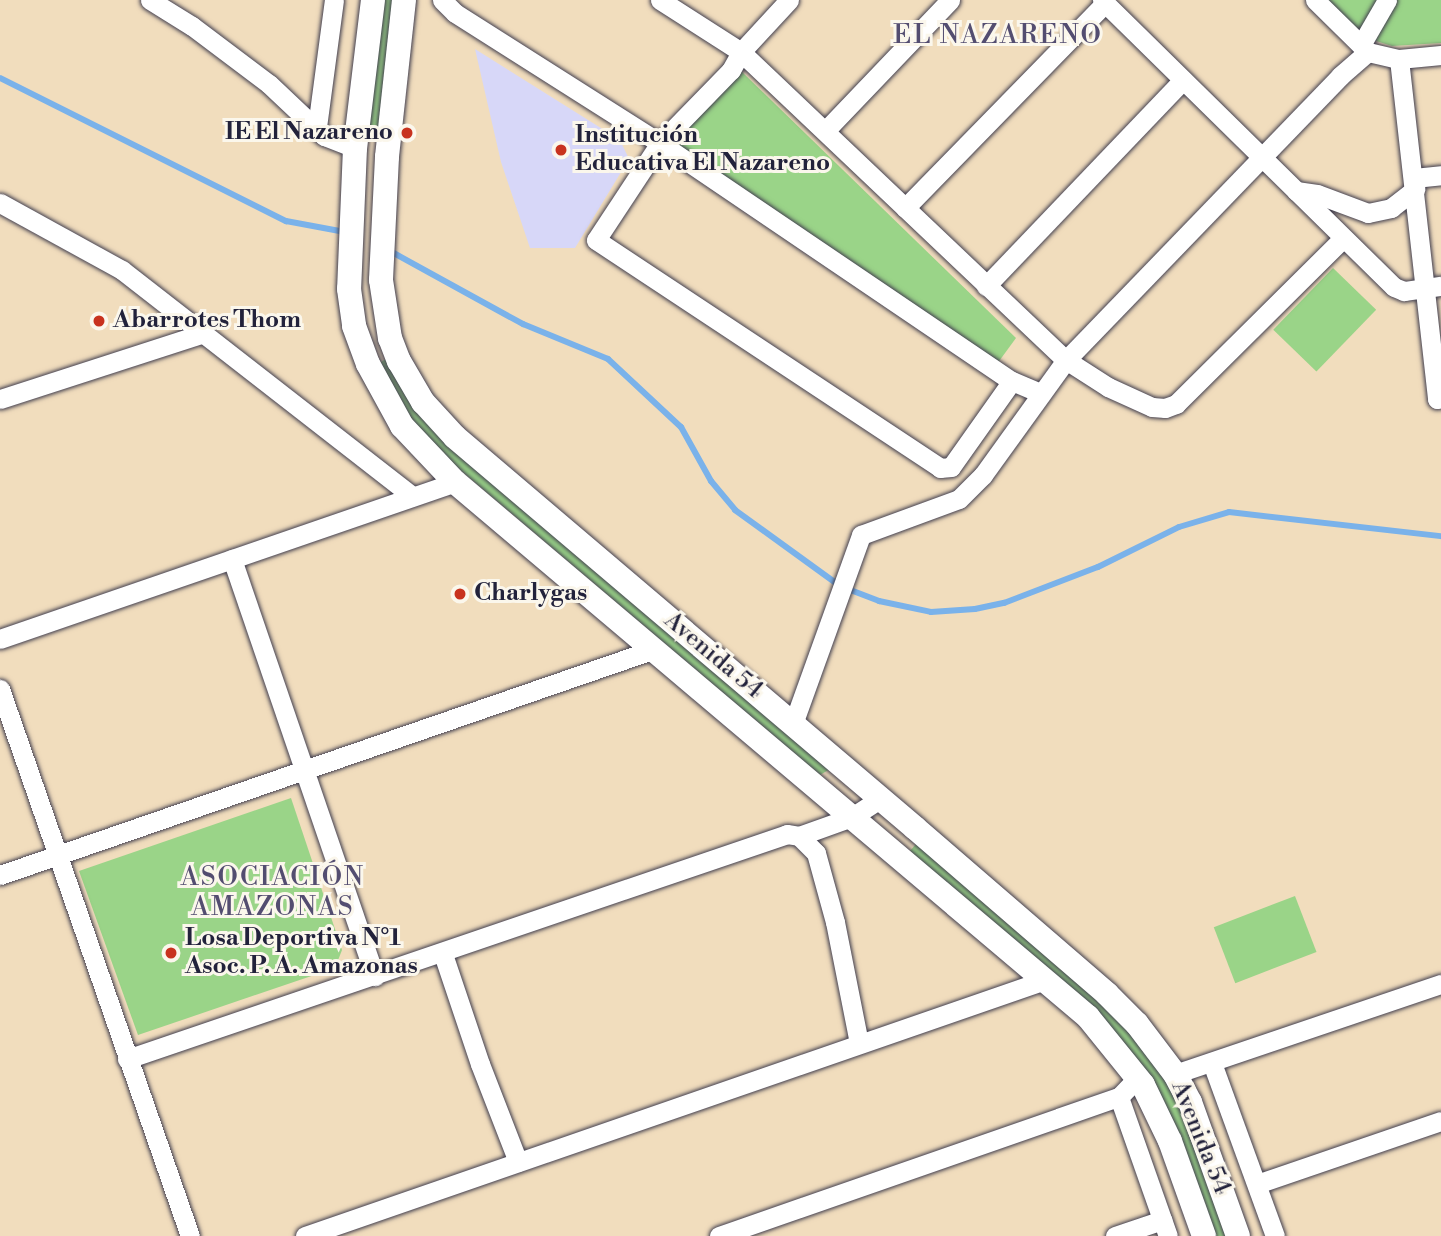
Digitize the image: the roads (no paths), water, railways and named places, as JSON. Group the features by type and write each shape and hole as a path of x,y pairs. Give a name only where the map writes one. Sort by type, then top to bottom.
{"main road":[{"name":"Avenida 54","path":"373,0 355,148 349,289 354,326 368,364 402,426 456,482 1088,1017 1138,1077 1166,1130 1203,1236"},
{"name":"Avenida 54","path":"404,0 381,239 384,311 399,361 423,402 455,437 1107,994 1154,1043 1175,1074 1198,1122 1238,1236"}],"street":[{"path":"150,0 192,26 269,84 324,136 355,148"},
{"path":"317,127 334,0"},
{"path":"660,0 741,52 1066,360 1108,387 1152,407 1165,408 1176,404 1343,238"},
{"path":"789,0 741,52 731,69 660,143 596,240 940,468 951,467 1012,381"},
{"path":"825,131 950,0"},
{"path":"1315,0 1365,48 1399,59 1441,55"},
{"path":"793,724 861,535 959,499 983,475 1066,360 1263,158 1365,48 1387,0"},
{"path":"442,1 660,143 1012,381 1040,393"},
{"path":"905,208 1104,2 1394,286 1404,291 1432,287"},
{"path":"1399,59 1414,183 1432,287 1437,399 1441,398"},
{"path":"986,286 1183,80"},
{"path":"1296,191 1317,194 1368,213 1391,208 1414,183 1441,175"},
{"path":"0,203 122,270 412,496"},
{"path":"0,399 204,333"},
{"path":"0,639 456,482"},
{"path":"232,559 375,975"},
{"path":"0,876 655,649"},
{"path":"0,689 190,1236"},
{"path":"127,1059 443,954 787,834 799,836 852,817 880,799"},
{"path":"799,836 816,853 835,922 859,1043"},
{"path":"443,954 480,1064 518,1161"},
{"path":"305,1236 1045,980"},
{"path":"1175,1074 1441,984"},
{"path":"1212,1063 1275,1236"},
{"path":"719,1236 745,1232 1119,1097 1138,1077"},
{"path":"1115,1236 1165,1228 1119,1097"},
{"path":"1257,1184 1441,1121"}],"waterway":[{"path":"0,78 286,221 345,232"},
{"path":"390,251 523,324 608,359 681,427 711,481 735,510 840,586 879,601 931,612 975,609 1004,603 1098,567 1179,527 1229,512 1441,536"}],"place":[{"name":"IE El Nazareno","path":"407,133"},
{"name":"Institución Educativa El Nazareno","path":"561,150"},
{"name":"Abarrotes Thom","path":"99,321"},
{"name":"Charlygas","path":"460,594"},
{"name":"Losa Deportiva N°1 Asoc. P. A. Amazonas","path":"171,953"}],"district":[{"name":"EL NAZARENO","path":"998,36"},
{"name":"ASOCIACIÓN AMAZONAS","path":"273,893"}]}
